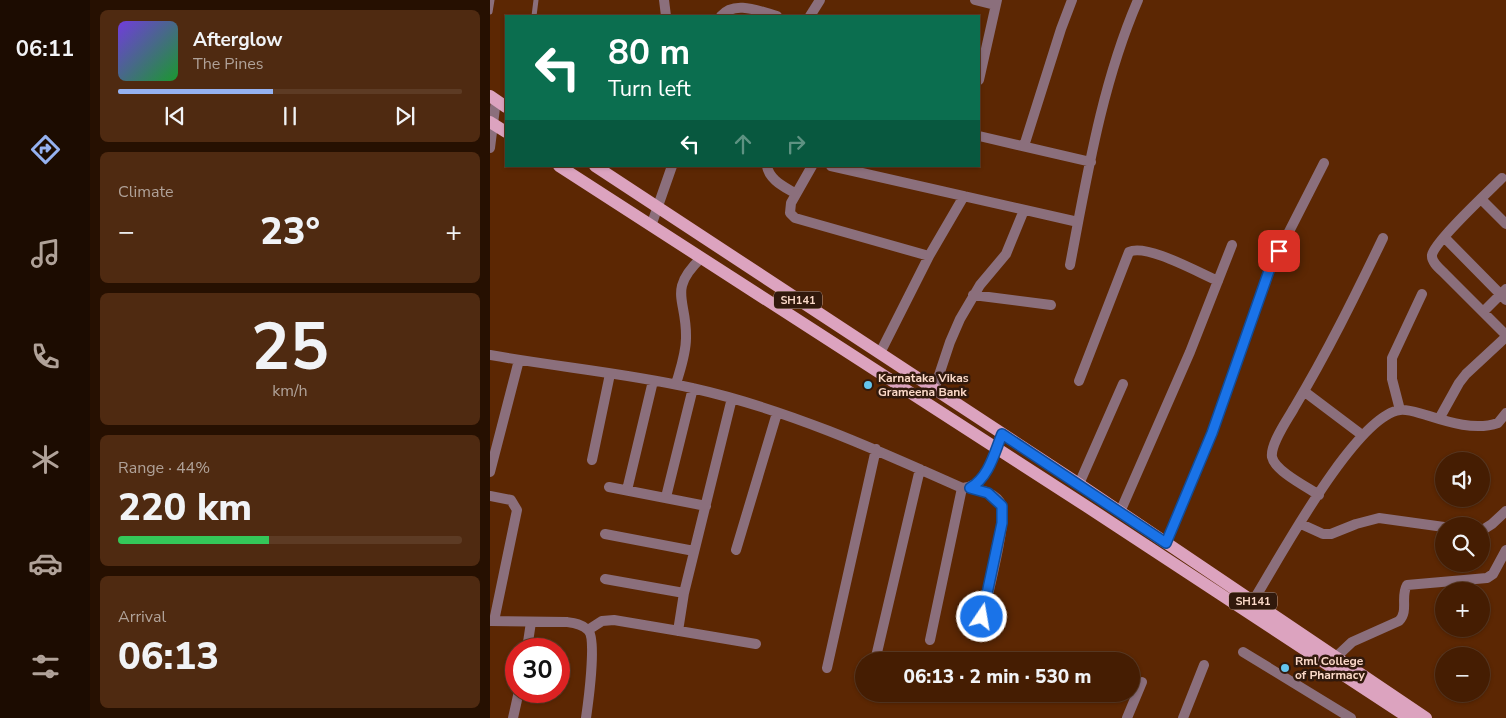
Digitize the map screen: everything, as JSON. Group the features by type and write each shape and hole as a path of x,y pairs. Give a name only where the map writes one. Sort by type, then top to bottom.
{"main road":[{"path":"492,123 505,131"},
{"path":"561,167 996,449"},
{"name":"SH141","path":"596,167 1002,434"},
{"path":"1002,434 1079,484"},
{"name":"SH141","path":"996,449 1408,718"},
{"name":"SH141","path":"1079,484 1426,718"}],"street":[{"path":"664,0 666,15"},
{"path":"811,15 820,0"},
{"path":"975,0 996,3 980,66"},
{"path":"1024,146 1060,29 1072,0"},
{"path":"1070,265 1091,162 1120,46 1138,0"},
{"path":"722,15 730,7 738,6 773,15"},
{"path":"490,148 492,123 497,101"},
{"path":"980,136 1091,162"},
{"path":"1166,543 1212,433 1270,268 1324,163"},
{"path":"651,226 672,167"},
{"path":"767,167 778,182 796,194"},
{"path":"811,167 791,203 790,212 795,218 929,256"},
{"path":"835,167 1078,222"},
{"path":"1439,419 1463,378 1506,336 1432,259 1434,248 1502,178"},
{"path":"880,353 929,256 964,196"},
{"path":"1481,199 1506,224"},
{"path":"934,390 950,342 973,295 1006,254 1024,210"},
{"path":"1319,495 1284,472 1272,458 1272,450 1281,430 1342,324 1383,238"},
{"path":"1444,238 1504,294 1483,312"},
{"path":"1120,512 1190,352 1232,245"},
{"path":"1080,381 1129,252 1135,249 1148,250 1218,281"},
{"path":"676,384 686,338 681,291 682,283 691,268 702,258"},
{"path":"1400,410 1392,379 1392,358 1422,294"},
{"path":"973,295 1052,306"},
{"path":"490,355 676,384 732,398 876,449 966,488 988,493 998,500 1002,506 1003,513 1000,536 979,634"},
{"path":"490,472 520,360"},
{"path":"592,460 610,374"},
{"path":"627,490 653,381"},
{"path":"1079,484 1123,384"},
{"path":"666,497 693,388"},
{"path":"1304,392 1362,435"},
{"path":"678,631 684,593 732,398"},
{"path":"1253,601 1319,495 1362,435 1386,416 1400,410 1412,410 1465,425 1492,425 1498,423 1506,412"},
{"path":"736,550 778,413"},
{"path":"966,488 977,483 985,474 1002,434"},
{"path":"827,668 876,449"},
{"path":"877,652 920,469"},
{"path":"609,487 706,506"},
{"path":"930,640 966,488"},
{"path":"490,496 511,500 517,510 492,621 567,622 578,624 588,630 592,635 592,655 586,718"},
{"path":"1490,525 1506,511"},
{"path":"1301,524 1323,534 1331,534 1356,524 1379,518 1435,526"},
{"path":"605,534 694,551"},
{"path":"1335,658 1352,642 1399,621 1404,614 1403,595 1407,585 1487,578 1493,574 1506,550"},
{"path":"606,579 684,593"},
{"path":"588,630 602,621 614,620 756,644"},
{"path":"529,638 531,622"},
{"path":"1242,652 1350,718"},
{"path":"1183,718 1204,665"},
{"path":"1127,718 1142,682"},
{"path":"513,718 516,703"}],"lane":[{"path":"490,12 492,0"},
{"path":"534,15 536,0"}],"place":[{"name":"Karnataka Vikas Grameena Bank","path":"868,385"},
{"name":"Rml College of Pharmacy","path":"1285,668"}],"route":[{"path":"982,617 1003,513 1002,506 998,500 988,493 970,488 985,474 1002,434 1166,543 1212,433 1270,268 1279,251"}]}
